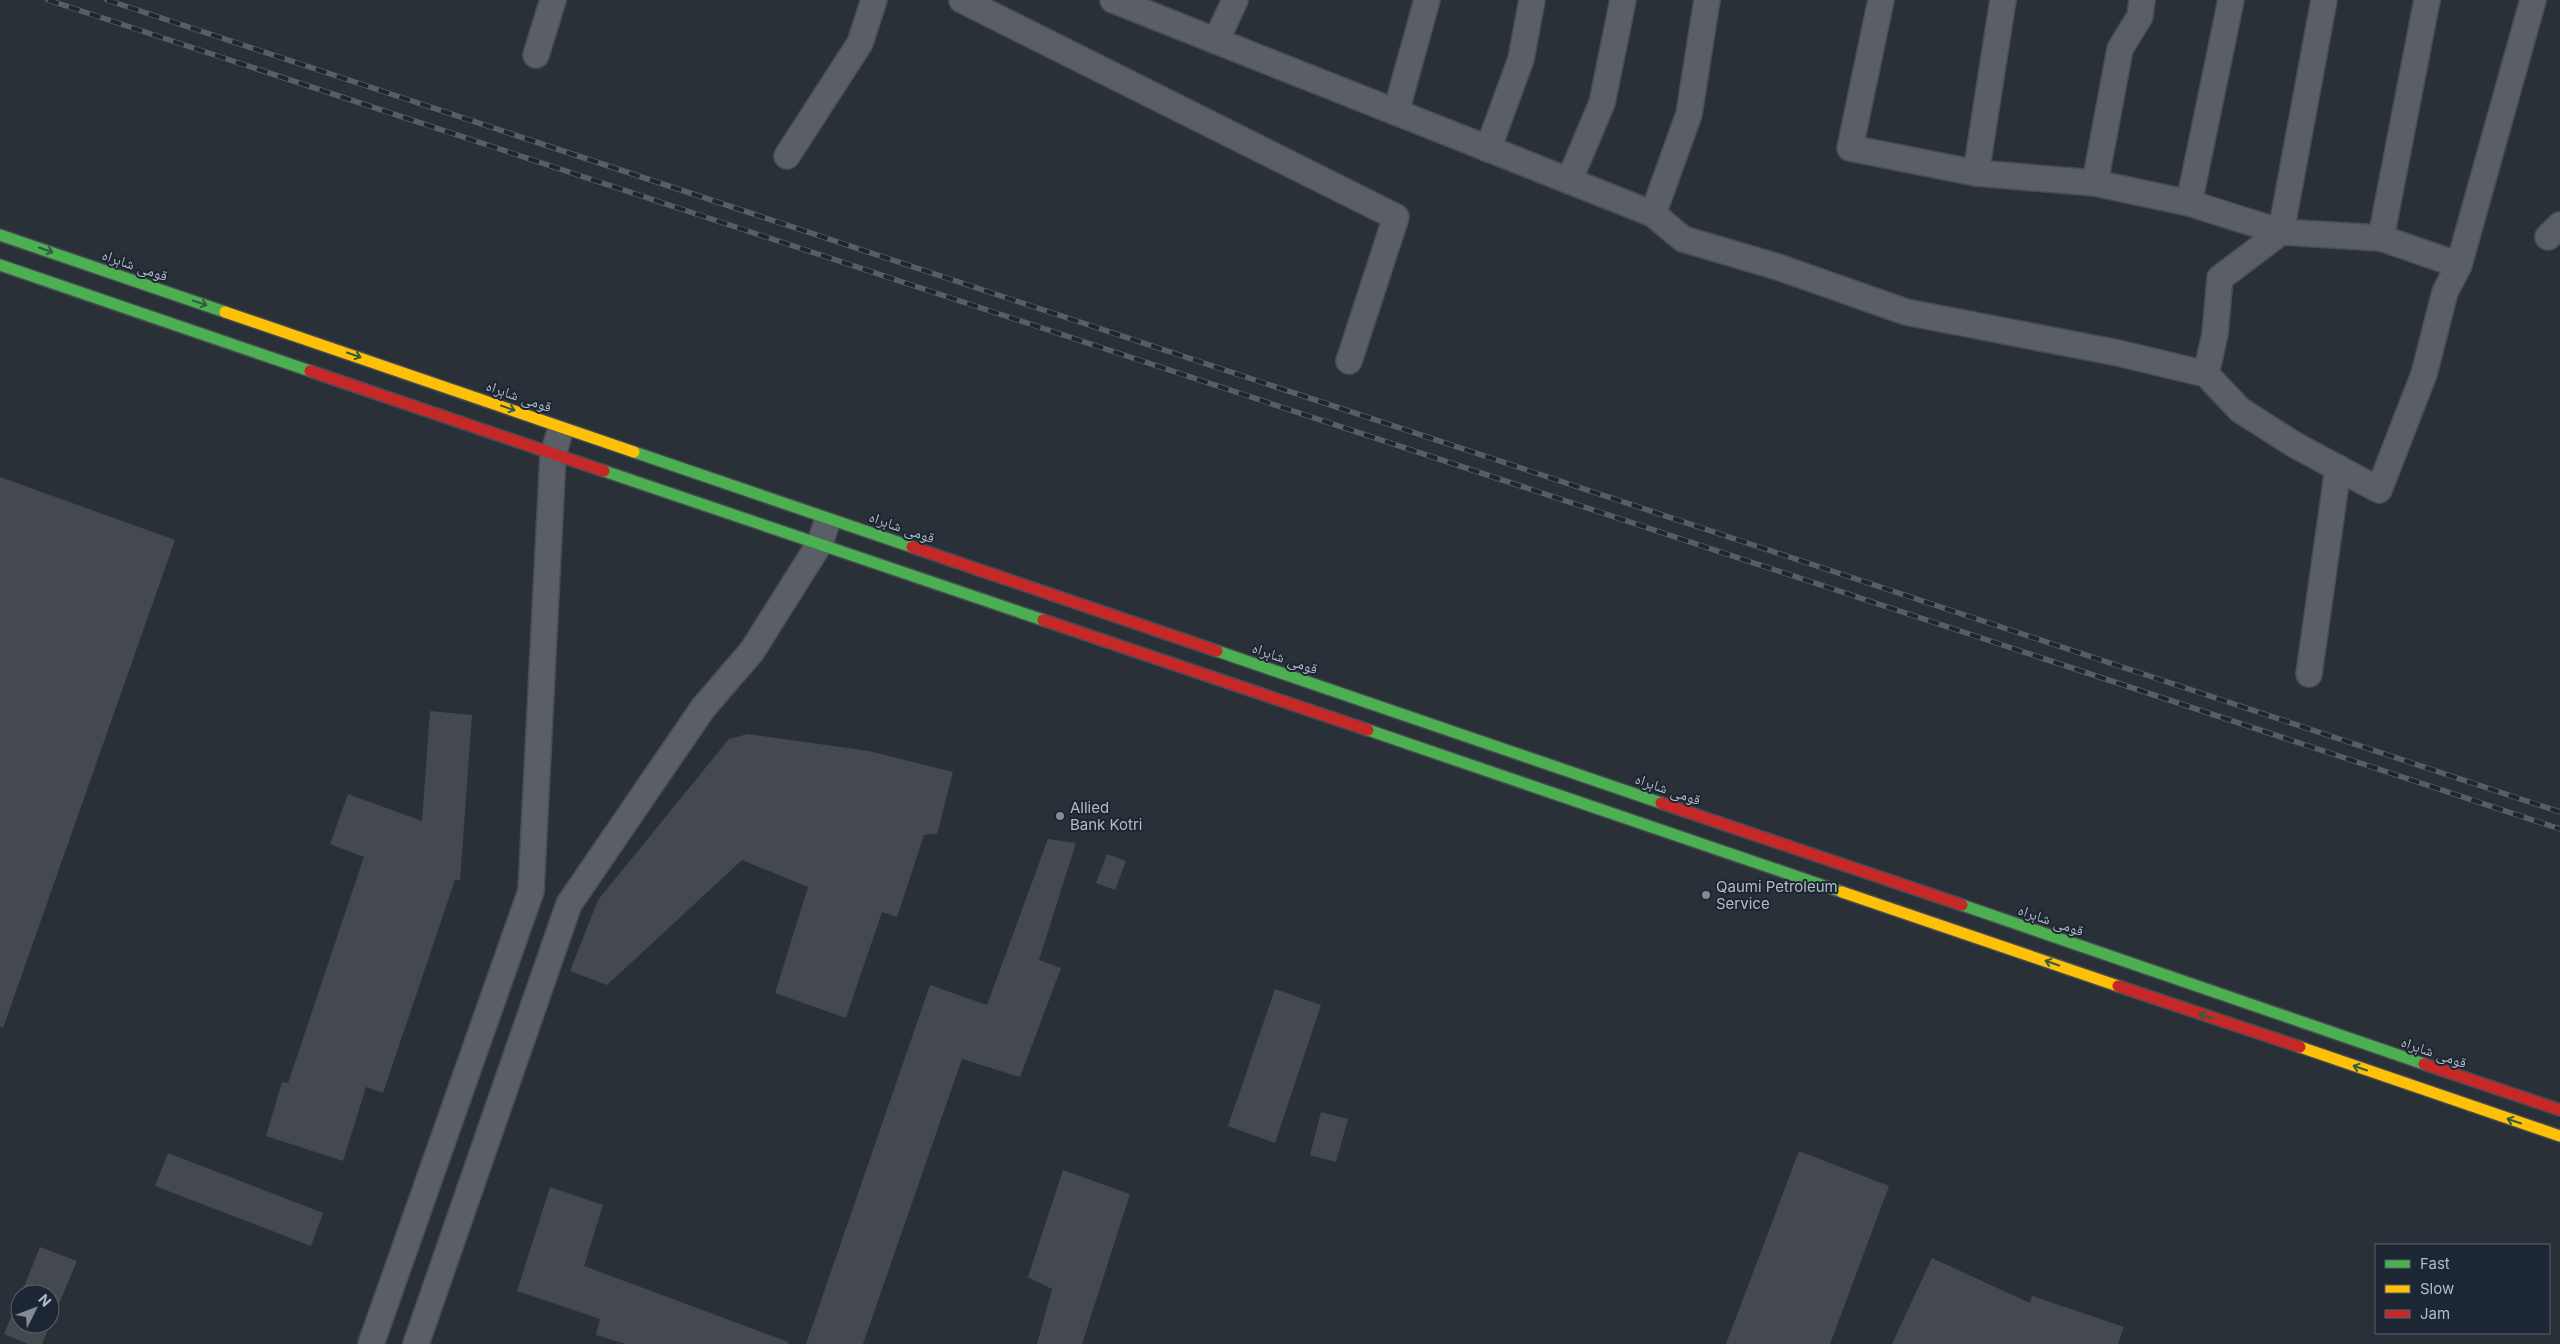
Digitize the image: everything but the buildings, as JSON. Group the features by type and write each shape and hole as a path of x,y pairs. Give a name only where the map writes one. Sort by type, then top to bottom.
{"highway":[{"name":"قومی شاہراہ","path":"0,234 2560,1110"},
{"path":"0,265 2560,1136"}],"street":[{"path":"536,54 553,0"},
{"path":"787,156 860,42 874,0"},
{"path":"962,0 1396,216 1349,361"},
{"path":"1114,0 1653,214 1683,239 1778,268 1906,312 2118,353 2206,374 2240,410 2295,445 2379,490 2424,374 2445,292 2459,265 2533,0"},
{"path":"1216,41 1235,0"},
{"path":"1396,112 1427,0"},
{"path":"1488,149 1521,60 1532,0"},
{"path":"1569,181 1602,103 1623,0"},
{"path":"1653,214 1689,114 1707,0"},
{"path":"1881,0 1850,148 1976,173 2095,183 2190,203 2281,232 2381,238 2459,265"},
{"path":"1976,173 2003,0"},
{"path":"2095,183 2120,49 2140,16 2142,0"},
{"path":"2190,203 2231,0"},
{"path":"2206,374 2215,334 2220,278 2281,232 2324,0"},
{"path":"2381,238 2427,0"},
{"path":"371,1344 531,891 554,455 562,426"},
{"path":"2309,674 2338,468"},
{"path":"416,1344 569,904 703,708 752,651 820,543 829,518"}],"railway":[{"path":"48,0 2560,829"},
{"path":"107,0 2560,812"}],"traffic: fast":[{"path":"0,235 225,312"},
{"path":"0,265 310,371"},
{"path":"634,452 912,547"},
{"path":"604,471 1043,620"},
{"path":"1217,651 1661,803"},
{"path":"1368,730 1842,892"},
{"path":"1962,905 2424,1064"}],"traffic: slow":[{"path":"225,312 634,452"},
{"path":"1842,892 2118,986"},
{"path":"2300,1047 2560,1136"}],"traffic: jam":[{"path":"310,371 604,471"},
{"path":"912,547 1217,651"},
{"path":"1043,620 1368,730"},
{"path":"1661,803 1962,905"},
{"path":"2118,986 2300,1047"},
{"path":"2424,1064 2560,1110"}],"place":[{"name":"Allied Bank Kotri","path":"1060,816"},
{"name":"Qaumi Petroleum Service","path":"1706,895"}]}
